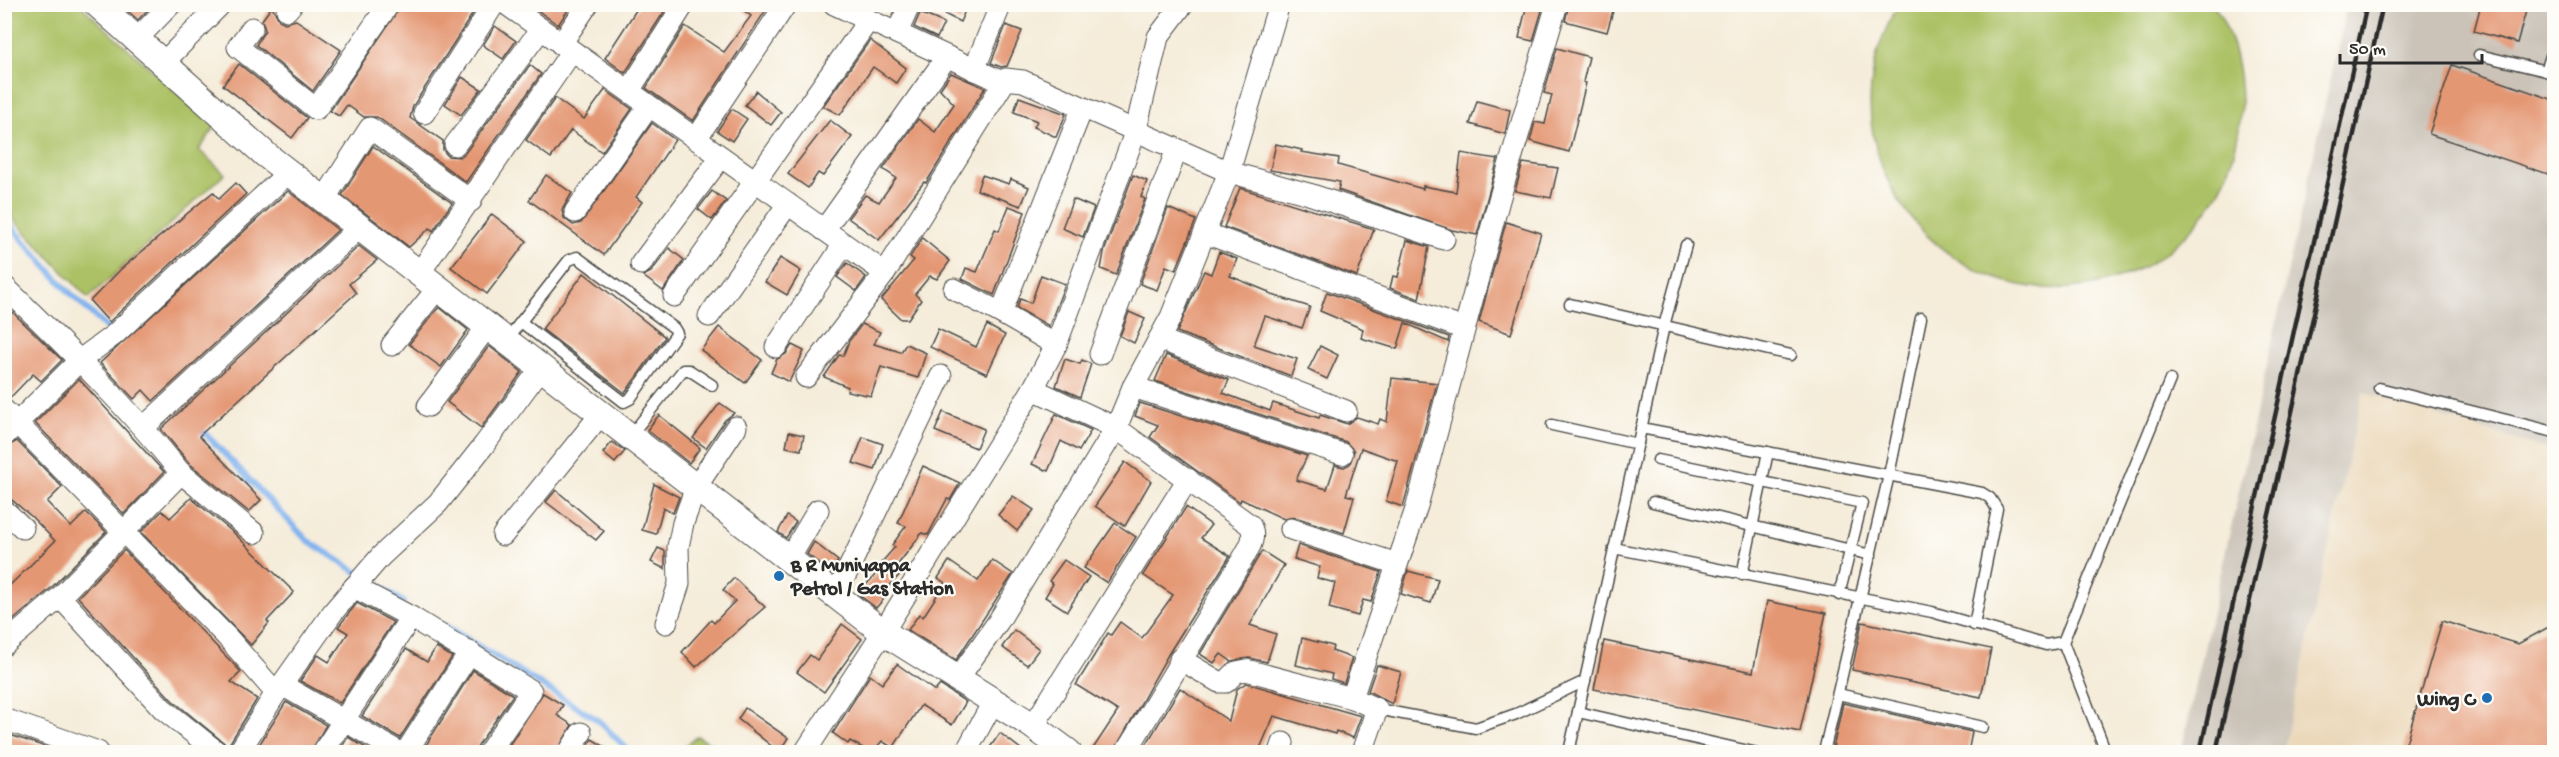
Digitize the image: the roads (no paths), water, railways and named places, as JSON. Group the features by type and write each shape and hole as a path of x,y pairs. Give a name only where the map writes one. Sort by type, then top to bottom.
{"street":[{"path":"136,40 171,4"},
{"path":"162,63 221,4"},
{"path":"252,28 238,47 316,109 389,4"},
{"path":"424,113 494,4"},
{"path":"506,4 885,273"},
{"path":"392,345 471,201 567,47 588,4"},
{"path":"629,91 684,4"},
{"path":"696,139 786,4"},
{"path":"834,4 946,58 1002,82"},
{"path":"897,33 910,4"},
{"path":"974,70 1001,4"},
{"path":"805,753 883,632 1033,389 1056,345 1135,133 1158,37 1183,4"},
{"path":"957,680 998,622 1116,428 1133,387 1171,317 1229,172 1280,4"},
{"path":"1352,698 1418,506 1499,200 1557,4"},
{"path":"108,8 136,40 266,155 290,171 323,201 428,282 548,359 601,414 883,632 1033,726 1058,750"},
{"path":"674,296 868,21"},
{"path":"455,145 541,29"},
{"path":"825,230 946,58"},
{"path":"806,377 885,273 1002,82 1013,78 1229,172 1309,194 1444,239"},
{"path":"575,212 649,106"},
{"path":"1001,313 1082,109"},
{"path":"323,201 370,128 471,201"},
{"path":"1100,354 1177,149"},
{"path":"641,264 721,157"},
{"path":"290,171 114,334 80,360 9,423 124,532 279,689 344,720 399,753"},
{"path":"709,316 788,204"},
{"path":"144,426 359,228"},
{"path":"1205,233 1464,329"},
{"path":"776,347 844,244"},
{"path":"4,286 144,426 181,473 254,533"},
{"path":"954,289 1056,345"},
{"path":"428,406 505,330"},
{"path":"1159,339 1346,411"},
{"path":"239,753 279,689 333,612 381,555 438,503 548,359"},
{"path":"836,595 940,376"},
{"path":"1133,387 1342,454"},
{"path":"1033,389 1116,428 1188,478 1250,525 1254,532 1253,541 1242,560 1180,659 1126,753"},
{"path":"503,535 601,414"},
{"path":"666,623 679,584 678,547 683,523 696,487 736,427"},
{"path":"4,645 60,597 181,473"},
{"path":"1033,726 1188,478"},
{"path":"4,510 23,528"},
{"path":"789,559 818,510"},
{"path":"1291,529 1397,564"},
{"path":"354,587 411,617 531,691 489,753"},
{"path":"60,597 163,709 218,753"},
{"path":"323,753 411,617"},
{"path":"406,753 470,652"},
{"path":"1180,659 1219,682 1227,682 1236,672 1246,670 1352,698 1377,710 1362,753"},
{"path":"966,753 993,702"},
{"path":"4,719 98,753"},
{"path":"569,753 581,733"}],"lane":[{"path":"2479,55 2550,73 2554,47"},
{"path":"1569,753 1664,326 1686,245"},
{"path":"505,330 570,260 577,257 674,328 677,333 630,399 624,402 548,359"},
{"path":"1570,304 1791,355"},
{"path":"1824,753 1889,475 1921,318"},
{"path":"630,436 683,370 689,370 712,385"},
{"path":"2106,753 2063,642 2170,380"},
{"path":"2379,388 2554,432"},
{"path":"1552,425 1638,444"},
{"path":"1641,428 1982,493 1998,509 1974,625"},
{"path":"1742,575 1768,452"},
{"path":"1658,460 1862,503 1839,595"},
{"path":"1653,502 1754,524 1871,555"},
{"path":"1614,548 1932,612 2046,645 2063,642"},
{"path":"1377,710 1476,728 1515,714 1585,681"},
{"path":"1838,694 1983,727"},
{"path":"1578,712 1753,753"}],"waterway":[{"path":"4,218 67,290 112,333"},
{"path":"198,426 307,540 403,602"},
{"path":"446,626 598,720 626,748"}],"railway":[{"path":"2200,752 2367,4"},
{"path":"2216,752 2383,4"}],"place":[{"name":"B R Muniyappa Petrol / Gas Station","path":"779,576"},
{"name":"Wing C","path":"2487,698"}]}
